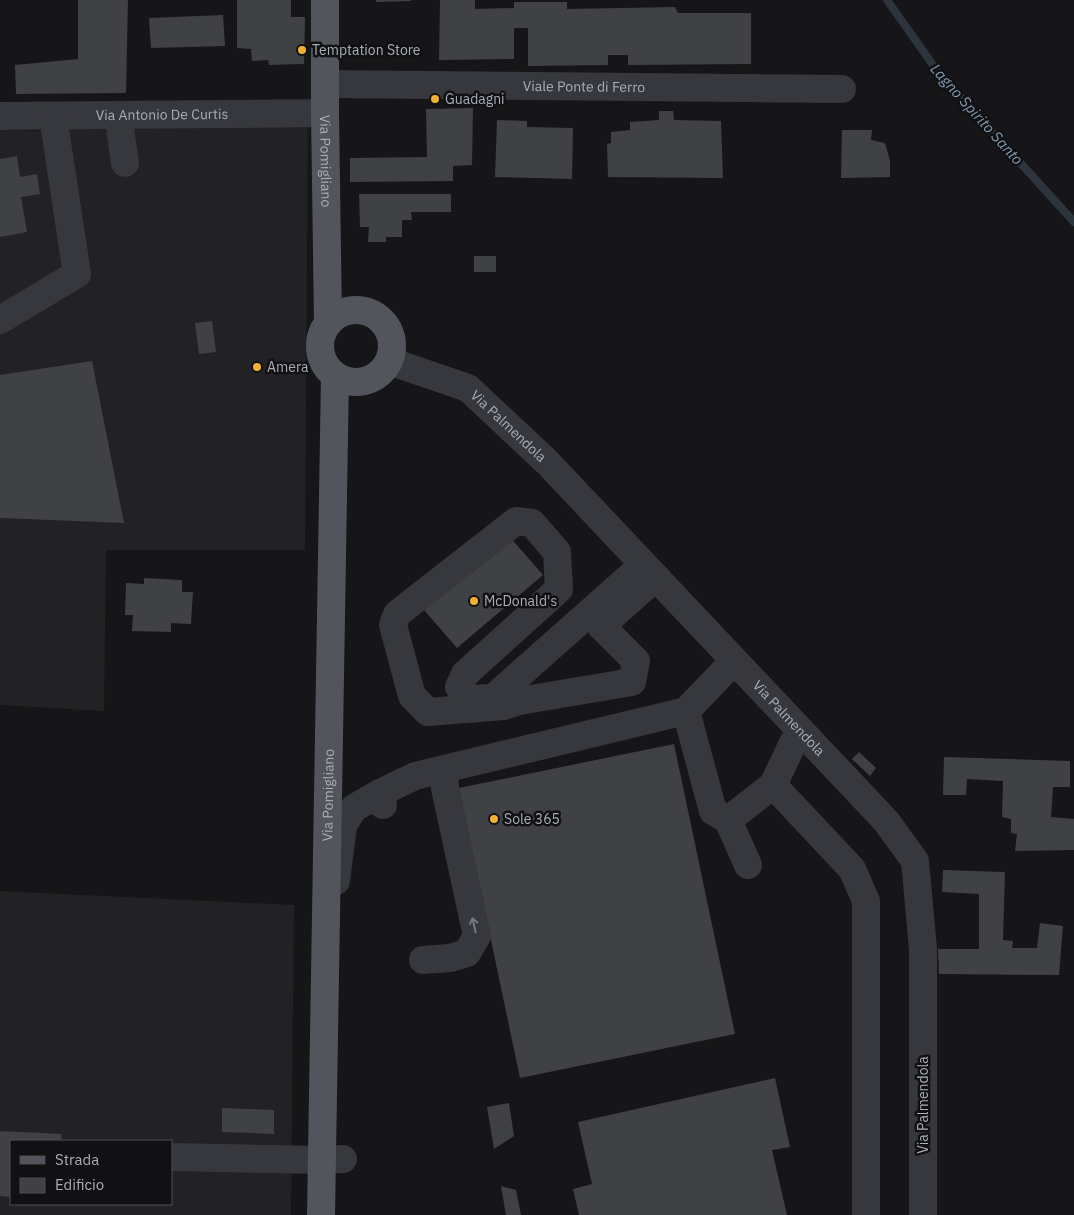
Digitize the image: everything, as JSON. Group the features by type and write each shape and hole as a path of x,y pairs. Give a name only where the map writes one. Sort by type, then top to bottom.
{"main road":[{"name":"Via Pomigliano","path":"325,0 327,266 339,317"},
{"path":"361,311 372,314 381,320 388,330 392,351 389,361 384,369 368,380 358,382 346,381 335,376 326,367 319,345 322,333 339,317 361,311"},
{"name":"Via Pomigliano","path":"321,1215 332,1159 326,896 335,376"},
{"path":"334,440 368,380"}],"street":[{"name":"Viale Ponte di Ferro","path":"325,84 842,89"},
{"name":"Via Antonio De Curtis","path":"0,116 325,113"},
{"path":"118,115 124,163"},
{"path":"0,320 77,274 53,116"},
{"name":"Via Palmendola","path":"389,361 468,388 547,462 886,821 915,861 923,949 922,1215"},
{"path":"601,626 636,661 632,682 519,701 504,706 428,712 412,696 393,625 397,614 516,521 532,523 557,552 559,589 465,674 459,687 469,699 493,698 649,571"},
{"path":"519,701 601,626 649,571"},
{"path":"326,896 335,885 344,825 354,808 381,799 415,776 686,711 734,661"},
{"path":"686,711 713,811 728,820 748,866"},
{"path":"728,820 773,785 793,743 803,734"},
{"path":"436,959 467,953 477,936 445,788 444,770"},
{"path":"773,785 852,869 866,901 866,1215"},
{"path":"172,1157 332,1159"}],"shaded area":[{"path":"149,123 308,125 305,550 106,550 104,711 0,705 0,130 142,129"},
{"path":"0,891 294,905 291,1215 0,1215"}],"building":[{"path":"78,0 128,0 126,93 16,94 15,65 78,59"},
{"path":"237,0 291,0 291,17 305,17 304,64 269,65 268,60 252,61 251,49 237,48"},
{"path":"376,0 411,0 411,1 376,2"},
{"path":"440,0 475,0 475,9 514,8 514,2 567,2 567,9 675,7 678,13 751,13 751,64 628,65 628,55 608,55 608,65 528,66 528,28 514,28 514,59 439,60"},
{"path":"223,15 225,46 151,48 149,18"},
{"path":"473,108 472,165 453,166 453,181 350,182 350,158 427,157 426,109"},
{"path":"659,111 673,111 674,120 721,121 723,178 608,177 607,144 611,143 611,132 630,130 630,122 659,120"},
{"path":"497,120 527,121 527,127 573,128 572,179 495,177"},
{"path":"842,130 872,130 871,140 885,143 890,161 890,177 841,178"},
{"path":"17,156 20,177 37,174 40,194 21,197 27,232 0,237 0,159"},
{"path":"359,194 451,194 451,212 411,212 412,220 402,220 402,237 386,237 386,242 368,242 369,227 360,227"},
{"path":"474,256 496,256 496,272 474,272"},
{"path":"212,321 216,352 199,354 195,323"},
{"path":"92,361 124,523 0,518 0,375"},
{"path":"509,536 543,575 457,648 424,610"},
{"path":"144,578 182,580 182,592 193,592 191,624 171,623 171,632 132,631 133,615 125,615 126,583 144,584"},
{"path":"674,744 735,1034 520,1078 459,788"},
{"path":"859,752 876,768 870,776 852,759"},
{"path":"944,757 1070,761 1070,787 1053,787 1051,817 1074,819 1074,850 1015,851 1017,834 1011,833 1011,819 1002,817 1003,781 967,779 966,795 943,795"},
{"path":"943,870 1005,872 1003,940 1013,941 1012,948 1037,948 1040,923 1063,926 1059,975 939,974 938,949 979,949 979,894 942,892"},
{"path":"775,1078 790,1147 772,1150 787,1215 579,1215 573,1189 592,1184 578,1122"},
{"path":"509,1103 514,1136 494,1149 487,1107"},
{"path":"222,1108 274,1110 274,1134 222,1132"},
{"path":"0,1131 62,1134 61,1140 10,1140 10,1197 0,1196"},
{"path":"501,1186 516,1190 521,1215 506,1215"}],"waterway":[{"name":"Lagno Spirito Santo","path":"887,0 938,72 1074,222"}],"place":[{"name":"Temptation Store","path":"302,50"},
{"name":"Guadagni","path":"435,99"},
{"name":"Amera","path":"257,367"},
{"name":"McDonald's","path":"474,601"},
{"name":"Sole 365","path":"494,819"}]}
